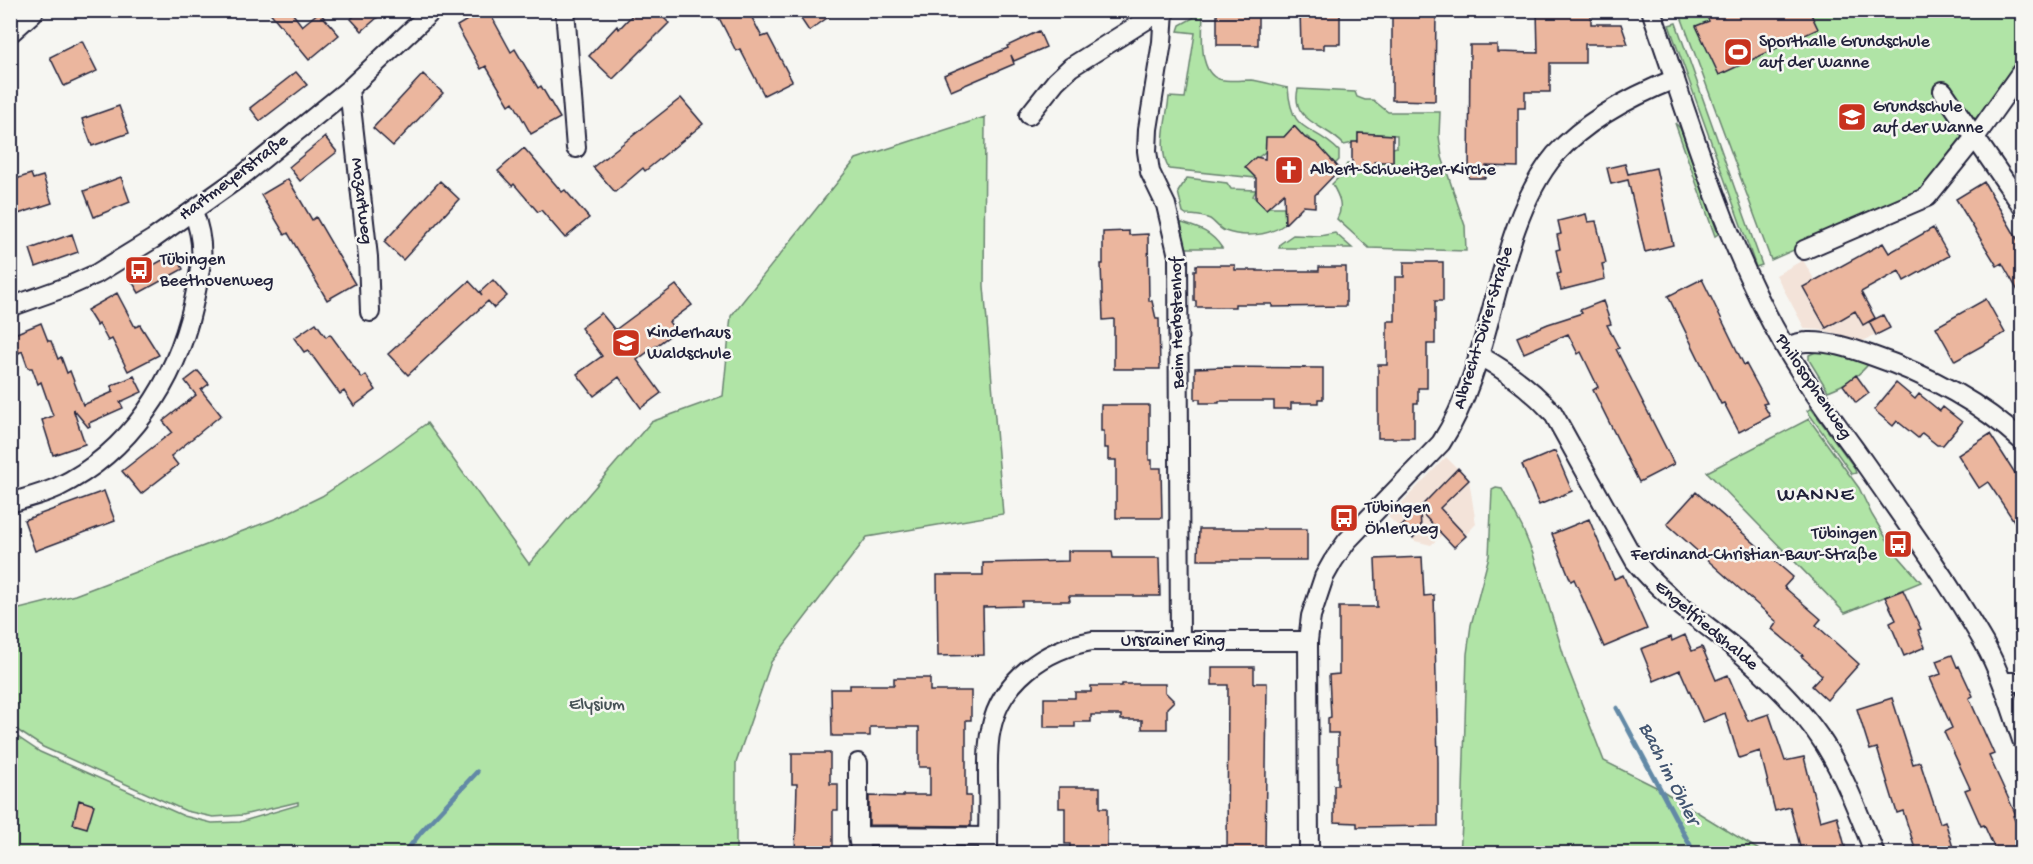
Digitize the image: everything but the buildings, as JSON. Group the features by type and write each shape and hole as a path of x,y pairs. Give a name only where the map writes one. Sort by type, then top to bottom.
{"street":[{"path":"10,28 30,10"},
{"name":"Hartmeyerstraße","path":"10,307 96,274 193,211 243,175 348,89 433,10"},
{"path":"565,10 576,148"},
{"name":"Beim Herbstenhof","path":"1029,115 1056,81 1071,67 1163,10"},
{"name":"Beim Herbstenhof","path":"1163,10 1162,42 1148,129 1147,152 1150,172 1166,205 1178,256 1180,641"},
{"name":"Philosophenweg","path":"1652,10 1745,267 1768,318 1800,373 1955,596 1984,642 2002,682 2022,740"},
{"path":"1804,250 1927,197 1976,136 2022,71"},
{"name":"Albrecht-Dürer-Straße","path":"1308,641 1311,616 1324,577 1333,561 1347,541 1441,443 1461,408 1519,218 1537,183 1555,156 1577,134 1606,113 1651,88 1676,79"},
{"name":"Mozartweg","path":"348,89 368,257 370,312"},
{"path":"1943,91 2022,206"},
{"path":"10,503 58,487 95,464 133,429 162,389 183,342 201,272 201,231 193,211"},
{"path":"1785,347 1804,342 1821,342 1888,361 1965,398 2002,422 2022,441"},
{"name":"Engelfriedshalde","path":"1478,356 1516,378 1536,394 1553,413 1635,561 1647,576 1665,594 1745,656 1805,717 1841,775 1875,854"},
{"name":"Ursrainer Ring","path":"988,845 988,766 991,728 1003,698 1014,681 1043,658 1074,644 1092,641 1308,641"},
{"path":"1308,641 1309,854"},
{"path":"2002,682 2022,682"},
{"path":"858,763 860,845 988,845"}],"shaded area":[{"path":"1803,260 1830,306 1846,316 1868,305 1875,318 1883,315 1890,328 1863,341 1823,330 1805,329 1776,275"},
{"path":"1446,457 1469,480 1476,524 1454,547 1442,535 1431,545 1415,541 1388,517"}],"green space":[{"path":"1197,11 1203,11 1204,59 1212,75 1223,80 1251,80 1288,88 1290,104 1299,122 1339,151 1339,160 1333,166 1320,147 1307,137 1305,138 1294,126 1284,137 1246,167 1256,178 1169,169 1165,161 1163,143 1169,97 1185,98 1195,33 1178,31 1180,25 1193,18"},
{"name":"Grundschule auf der Wanne","path":"1679,11 2022,11 2022,58 1917,196 1771,260"},
{"path":"1676,23 1762,265 1756,267 1669,25"},
{"path":"1298,89 1355,92 1357,97 1373,100 1388,112 1440,112 1439,136 1442,157 1465,226 1466,251 1369,248 1337,219 1340,201 1332,184 1347,164 1361,164 1361,168 1373,168 1374,159 1393,162 1393,148 1397,147 1397,135 1358,133 1358,142 1344,145 1312,122 1299,109"},
{"name":"Elysium","path":"985,117 984,286 1003,514 867,537 771,662 736,763 736,853 11,853 10,732 40,752 184,816 212,823 240,822 298,805 298,802 243,815 213,817 186,811 43,747 11,726 11,611 75,595 277,518 322,496 427,423 529,564 651,422 723,396 731,316 856,159"},
{"path":"1675,123 1684,137 1718,234 1715,236"},
{"path":"1187,178 1227,183 1231,189 1256,190 1253,196 1266,209 1284,207 1285,224 1272,231 1256,235 1240,235 1225,231 1207,218 1186,215 1183,213 1178,192"},
{"path":"1179,222 1209,234 1222,248 1185,248"},
{"path":"1335,233 1352,248 1279,248 1280,244 1293,235 1320,236"},
{"path":"1820,350 1870,362 1851,380 1828,391 1809,360 1809,355"},
{"path":"1811,408 1856,473 1852,474 1807,411"},
{"path":"1809,419 1859,488 1894,551 1921,582 1845,613 1707,472"},
{"path":"1502,489 1533,554 1567,666 1604,761 1658,788 1764,853 1460,853 1467,654 1471,625 1489,556 1492,490"}],"waterway":[{"name":"Bach im Öhler","path":"1617,708 1690,845 1692,854"},
{"path":"404,854 421,832 477,772"}],"place":[{"name":"Sporthalle Grundschule auf der Wanne","path":"1738,52"},
{"name":"Grundschule auf der Wanne","path":"1852,117"},
{"name":"Albert-Schweitzer-Kirche","path":"1289,170"},
{"name":"Tübingen Beethovenweg","path":"139,270"},
{"name":"Kinderhaus Waldschule","path":"626,343"},
{"name":"Tübingen Öhlerweg","path":"1344,518"},
{"name":"Tübingen Ferdinand-Christian-Baur-Straße","path":"1898,544"}],"district":[{"name":"WANNE","path":"1816,496"}]}
